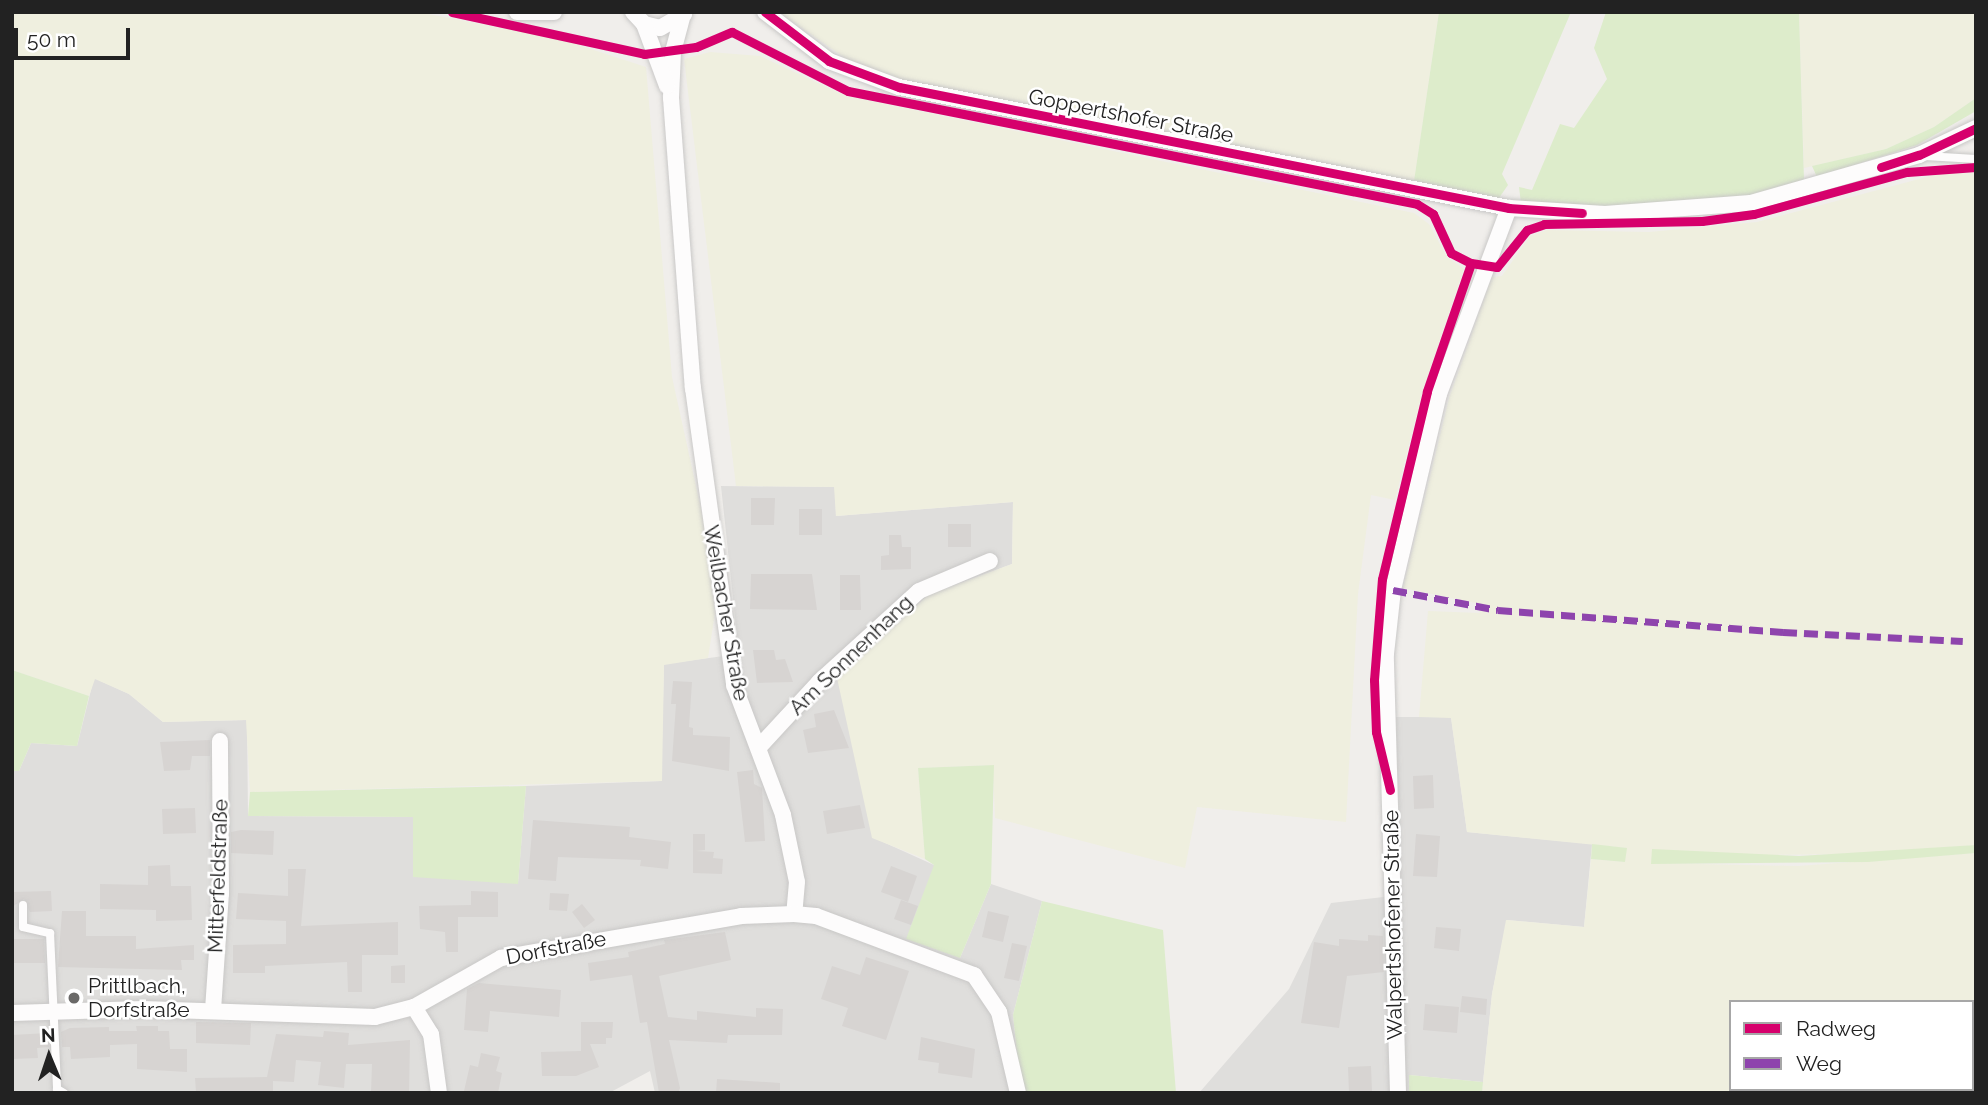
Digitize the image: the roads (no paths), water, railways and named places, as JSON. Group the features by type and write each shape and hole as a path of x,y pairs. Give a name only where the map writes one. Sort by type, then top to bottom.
{"street":[{"path":"517,12 554,12"},
{"path":"633,12 645,24 671,98"},
{"name":"Goppertshofer Straße","path":"765,12 829,61 899,88 1508,208 1605,214 1700,209 1751,203 1919,155 1976,128"},
{"path":"645,24 660,29 684,15"},
{"path":"671,98 673,52 684,15"},
{"name":"Weilbacher Straße","path":"671,98 693,388 734,685 760,746 783,815 797,882 794,914"},
{"name":"Walpertshofener Straße","path":"1398,1093 1386,654 1393,590 1439,394 1508,208"},
{"name":"Am Sonnenhang","path":"760,746 819,682 919,591 990,561"},
{"name":"Mitterfeldstraße","path":"213,1010 221,894 220,741"},
{"name":"Dorfstraße","path":"12,1013 52,1010 213,1010 363,1018 414,1007 501,958 731,917 794,914 816,916 974,975 999,1012 1018,1093"},
{"path":"414,1007 430,1034 439,1093"}],"lane":[{"path":"1919,155 1976,159"},
{"path":"23,905 23,927 50,933 57,1089 64,1093"}],"place":[{"name":"Prittlbach, Dorfstraße","path":"74,998"}]}
